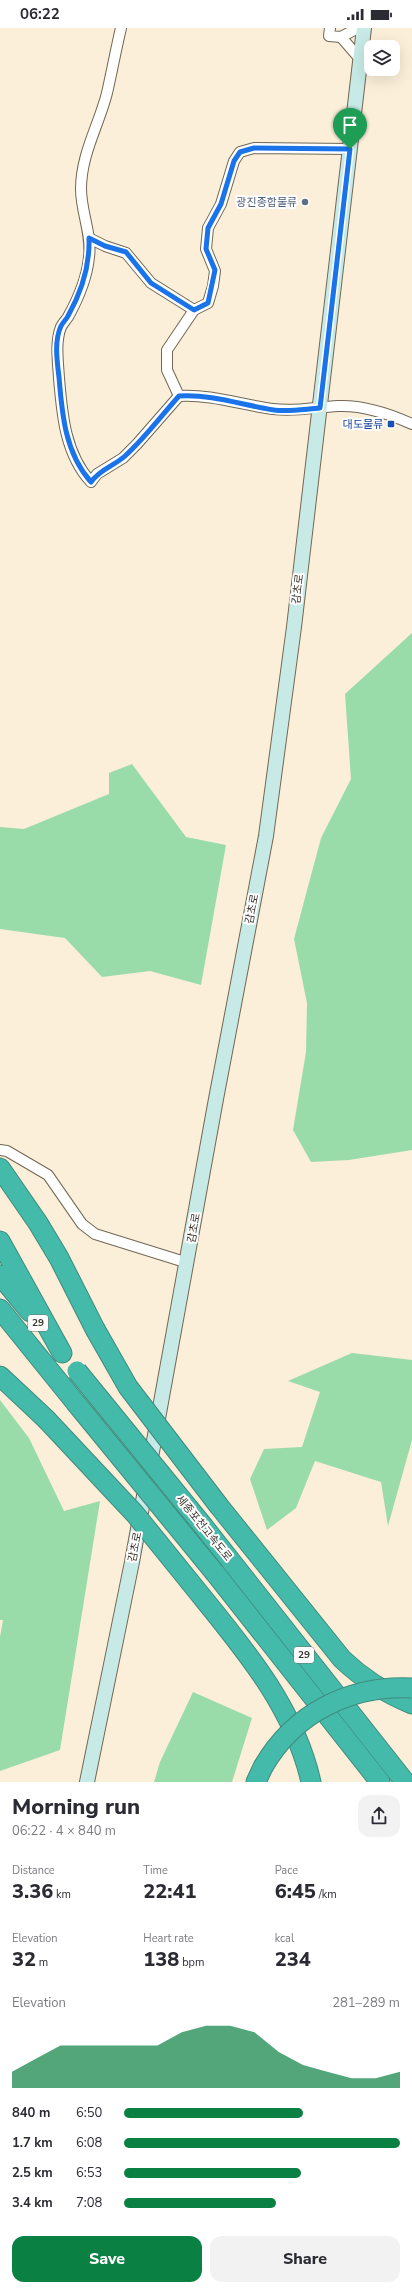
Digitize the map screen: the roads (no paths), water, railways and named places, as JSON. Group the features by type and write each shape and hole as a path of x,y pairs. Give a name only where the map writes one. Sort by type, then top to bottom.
{"highway":[{"path":"0,1168 38,1223 62,1264 95,1329 128,1387 219,1506 342,1659 360,1676 379,1689 412,1704"},
{"path":"2,1243 62,1353"},
{"name":"세종포천고속도로","path":"0,1275 204,1527 405,1782"},
{"name":"세종포천고속도로","path":"0,1309 215,1574 380,1782"},
{"path":"0,1376 46,1419 136,1514 245,1651 278,1699 298,1738 311,1782"},
{"path":"259,1774 288,1733 324,1706 335,1700 366,1691 394,1687 412,1688"}],"main road":[{"name":"감초로","path":"87,1782 132,1562 266,836 320,408 364,28"}],"street":[{"path":"121,28 107,93 88,145 83,168 81,188 89,238 89,256 85,277 68,317 62,326 58,339 61,414 72,449 83,473 91,482 97,474 123,458 179,396 191,395 214,398 275,410 340,406 376,411 412,424"},
{"path":"330,28 329,36 341,37 358,28"},
{"path":"341,37 360,59"},
{"path":"179,396 167,370 167,350 194,310 208,303 213,286 215,270 206,249 208,228 221,204 234,161 240,152 254,148 350,149"},
{"path":"89,238 105,246 126,252 151,283 194,310"},
{"path":"0,1150 7,1151 48,1175 82,1224 95,1234 188,1263"}],"place":[{"name":"광진종합물류","path":"305,202"},
{"name":"대도물류","path":"391,424"}]}
